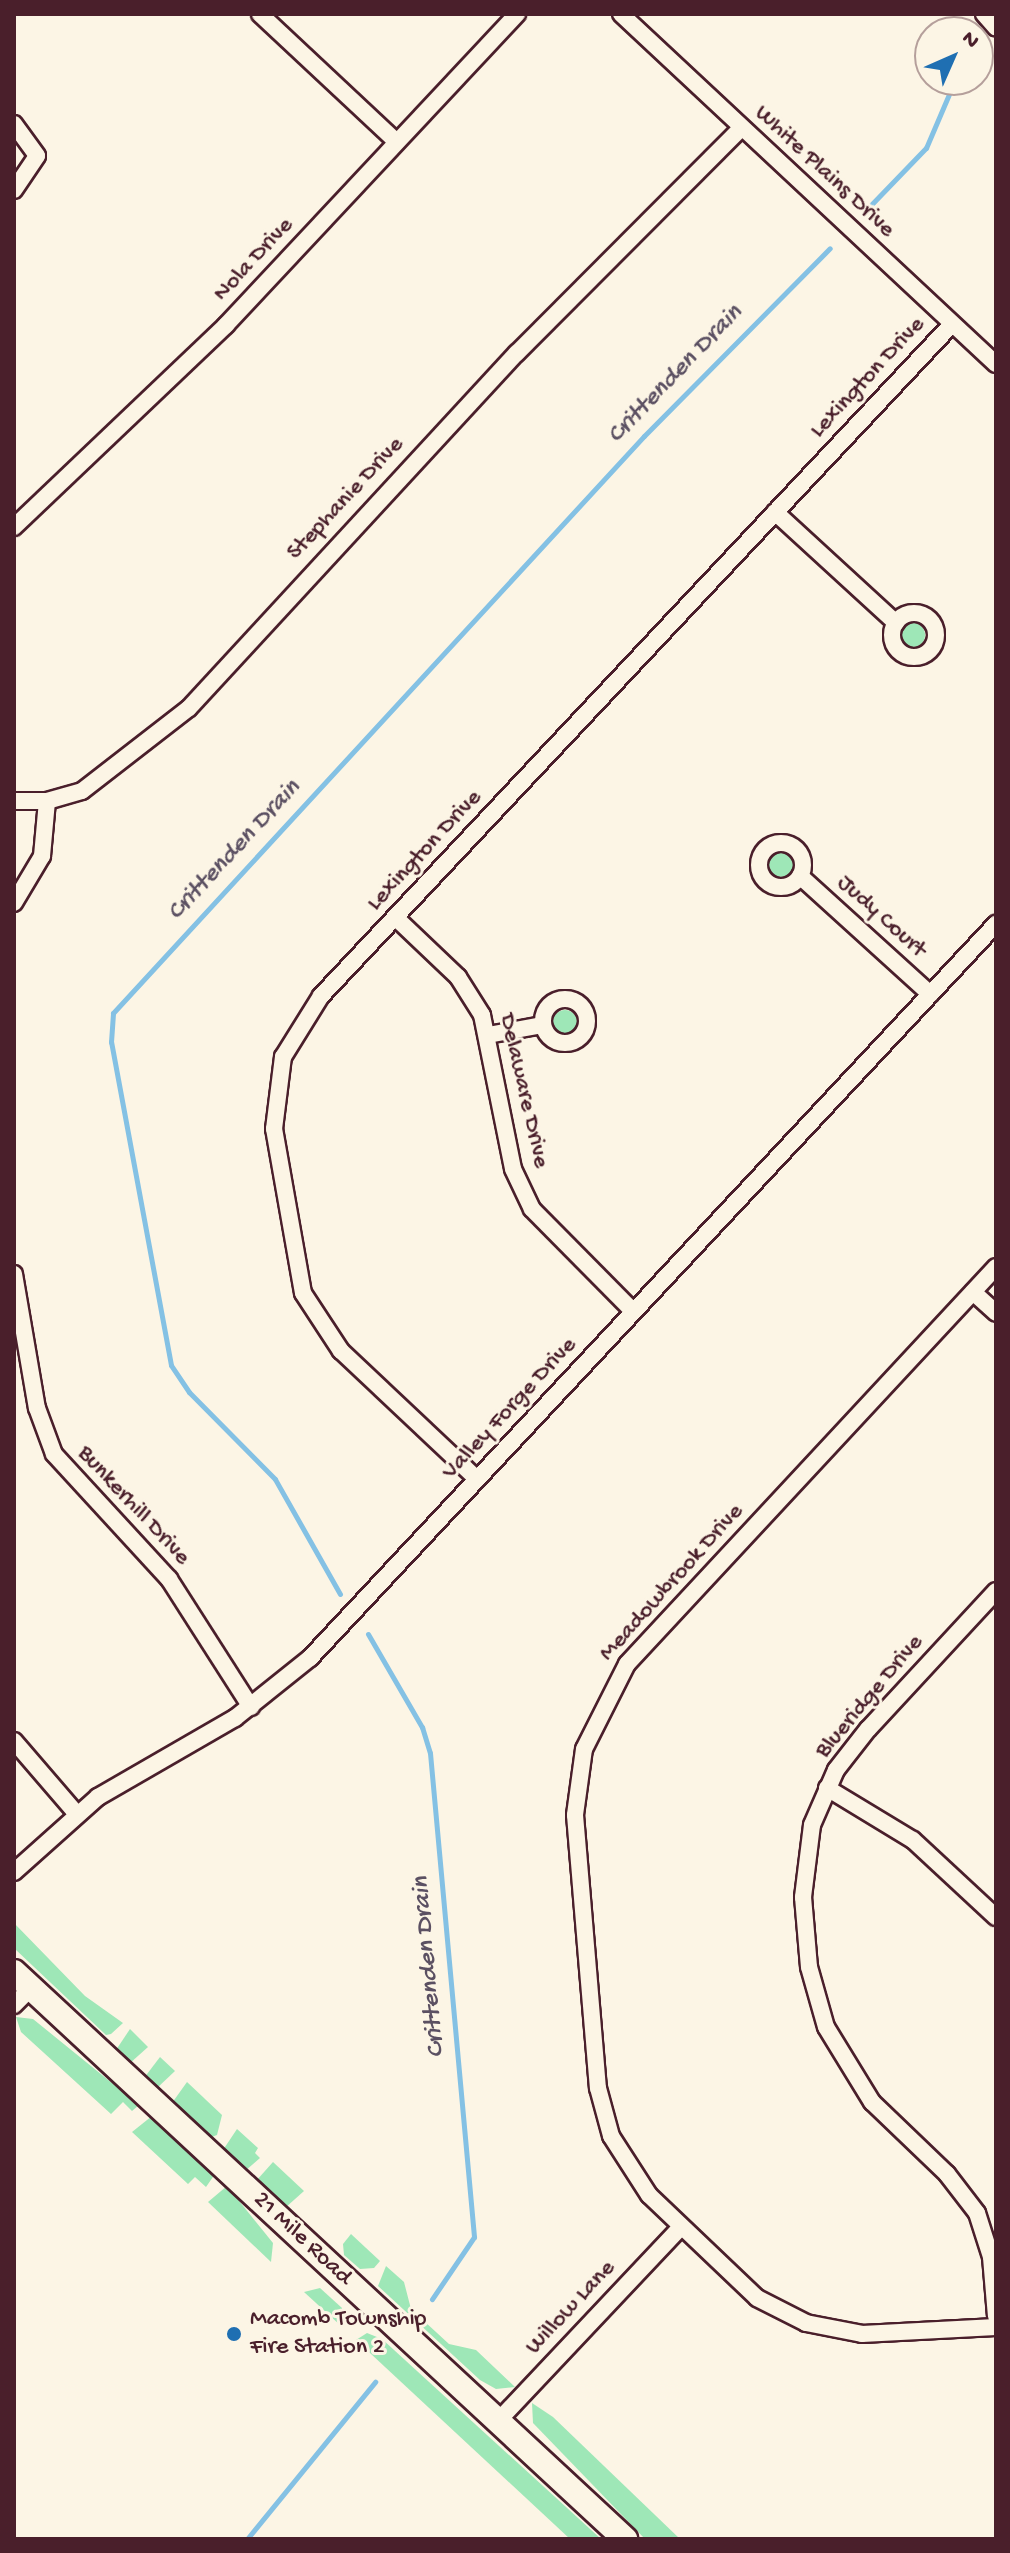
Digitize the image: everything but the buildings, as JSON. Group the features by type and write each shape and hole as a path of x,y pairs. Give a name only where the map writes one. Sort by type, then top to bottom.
{"street":[{"path":"260,14 397,142"},
{"name":"Nola Drive","path":"14,527 200,351 517,14"},
{"name":"White Plains Drive","path":"621,14 996,364"},
{"path":"984,14 996,28"},
{"path":"14,124 37,156 14,190"},
{"name":"Stephanie Drive","path":"47,801 98,782 208,690 517,353 741,128"},
{"name":"Lexington Drive","path":"477,1479 341,1351 313,1315 296,1270 276,1153 275,1090 292,1036 321,996 952,324"},
{"path":"775,512 896,623"},
{"path":"14,801 47,801 42,856 14,903"},
{"name":"Judy Court","path":"800,876 930,994"},
{"name":"Delaware Drive","path":"396,918 458,977 488,1035 508,1149 522,1190 547,1229 633,1311"},
{"name":"Valley Forge Drive","path":"14,1872 76,1813 251,1707 310,1658 996,924"},
{"path":"488,1035 543,1025"},
{"name":"Meadowbrook Drive","path":"996,1267 627,1664 584,1749 575,1815 598,2088 620,2156 680,2228 757,2298 806,2323 862,2334 996,2327"},
{"name":"Bunkerhill Drive","path":"14,1274 37,1408 54,1454 169,1579 251,1707"},
{"path":"973,1292 996,1313"},
{"name":"Blueridge Drive","path":"996,1591 990,1610 868,1729 827,1788 812,1825 804,1870 805,1928 817,1999 854,2079 947,2174 977,2213 991,2257 996,2316"},
{"path":"14,1741 76,1813"},
{"path":"827,1788 913,1840 996,1917"},
{"name":"21 Mile Road","path":"20,1988 625,2539"},
{"name":"Willow Lane","path":"498,2421 680,2228"}],"green space":[{"path":"913,623 924,630 925,635 918,646 913,647 902,640 901,635 908,624"},
{"path":"781,853 792,860 793,865 786,876 781,877 770,870 769,865 776,854"},
{"path":"565,1010 576,1017 577,1022 570,1033 565,1034 554,1027 553,1022 560,1011"},
{"path":"14,1923 85,1996 123,2023 106,2035 15,1949"},
{"path":"16,2017 33,2019 139,2105 132,2111 123,2102 111,2114 21,2032"},
{"path":"130,2029 148,2047 129,2064 116,2050"},
{"path":"160,2057 175,2071 156,2089 144,2078"},
{"path":"187,2082 222,2115 217,2135 209,2138 172,2103"},
{"path":"152,2116 215,2174 206,2187 195,2177 188,2184 132,2132"},
{"path":"237,2129 258,2148 255,2153 260,2158 245,2171 223,2150"},
{"path":"273,2162 304,2191 285,2208 256,2181"},
{"path":"227,2186 273,2243 271,2262 208,2202"},
{"path":"351,2234 380,2261 374,2268 360,2269 344,2255 343,2244"},
{"path":"386,2266 404,2282 411,2309 449,2344 476,2350 515,2387 496,2389 480,2380 378,2286"},
{"path":"320,2288 342,2308 340,2325 304,2292"},
{"path":"367,2333 382,2339 601,2539 570,2539 356,2340"},
{"path":"532,2403 553,2417 680,2539 645,2539 533,2423"}],"waterway":[{"name":"Crittenden Drain","path":"867,209 926,148 948,96"},
{"name":"Crittenden Drain","path":"340,1594 275,1479 189,1392 171,1365 111,1042 113,1013 644,436 830,248"},
{"name":"Crittenden Drain","path":"368,1634 422,1727 430,1753 474,2237 432,2299"},
{"name":"Crittenden Drain","path":"247,2539 375,2382"}],"place":[{"name":"Macomb Township Fire Station 2","path":"234,2334"}]}
